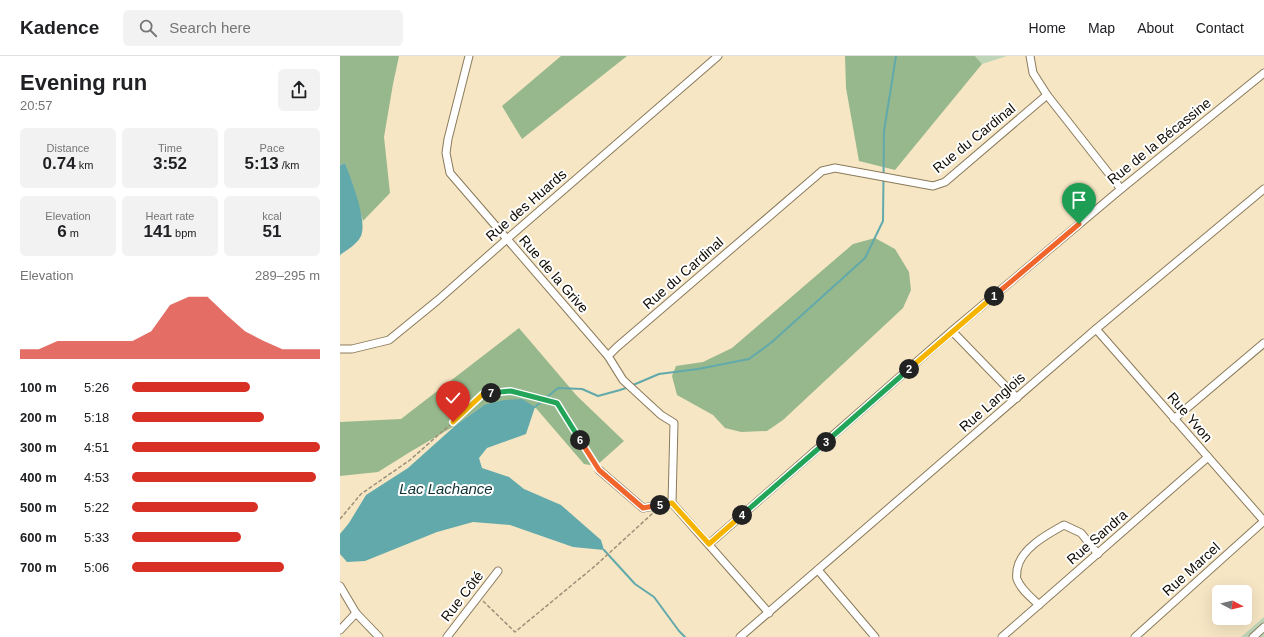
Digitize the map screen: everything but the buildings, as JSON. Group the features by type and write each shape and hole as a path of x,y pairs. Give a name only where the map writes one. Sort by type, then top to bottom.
{"street":[{"name":"Rue de la Grive","path":"469,56 448,139 446,152 450,173 608,356"},
{"name":"Rue des Huards","path":"340,349 352,349 389,340 438,300 718,56"},
{"path":"1030,56 1033,73 1047,95 1121,189"},
{"name":"Rue de la Bécassine","path":"709,544 952,331 1121,189 1264,73"},
{"name":"Rue du Cardinal","path":"608,356 629,336 822,171 836,168 933,186 945,182 1047,95"},
{"name":"Rue Langlois","path":"740,637 1096,329 1264,189"},
{"name":"Rue Yvon","path":"1096,329 1264,521"},
{"path":"952,331 1017,398"},
{"path":"1174,419 1264,343"},
{"path":"608,356 623,380 661,415 674,423 672,503 769,613"},
{"name":"Rue Sandra","path":"1002,637 1208,457"},
{"path":"599,470 643,508 672,503"},
{"name":"Rue Marcel","path":"1135,637 1264,521"},
{"path":"1039,605 1022,588 1016,578 1021,558 1041,538 1064,525 1082,533 1098,554"},
{"path":"818,570 875,637"},
{"name":"Rue Côté","path":"447,637 498,571"},
{"path":"340,586 356,613 379,637"},
{"path":"340,630 356,613"},
{"path":"1252,637 1264,627"}],"path":[{"path":"340,519 361,494 410,460 484,393 511,391 557,403 599,470"},
{"path":"478,597 515,632 611,551 662,504"}],"green space":[{"path":"340,56 399,56 384,137 390,193 363,221 345,163 340,165"},
{"path":"561,56 627,56 522,139 502,106"},
{"path":"845,56 975,56 982,64 895,170 859,161 846,88"},
{"path":"975,56 1007,56 982,64"},
{"path":"875,238 895,249 909,272 911,290 903,308 783,420 767,431 741,432 725,428 713,415 677,395 672,376 676,366 703,362 732,348 853,244"},
{"path":"519,328 577,396 624,441 596,466 584,464 535,407 484,405 456,425 378,472 340,476 340,422 401,419"},
{"path":"1264,617 1264,637 1241,637"}],"water":[{"path":"345,163 361,211 363,229 357,242 340,255 340,165"},
{"name":"Lac Lachance","path":"522,399 535,407 526,434 487,448 479,458 482,468 509,477 524,489 561,505 601,540 604,550 573,547 510,525 473,522 437,532 365,561 347,562 340,554 340,534 349,523 366,495 408,468 456,425 484,405 504,400"}],"waterway":[{"path":"633,385 659,374 698,369 749,359 772,342 865,258 883,221 884,131 896,56"},
{"path":"535,407 558,388 582,389 598,396 629,387"},
{"path":"604,550 635,584 654,597 685,637"}],"route":[{"path":"453,422 484,393 511,391 557,403 599,470 643,508 672,503 709,544 952,331 1079,224"}]}
